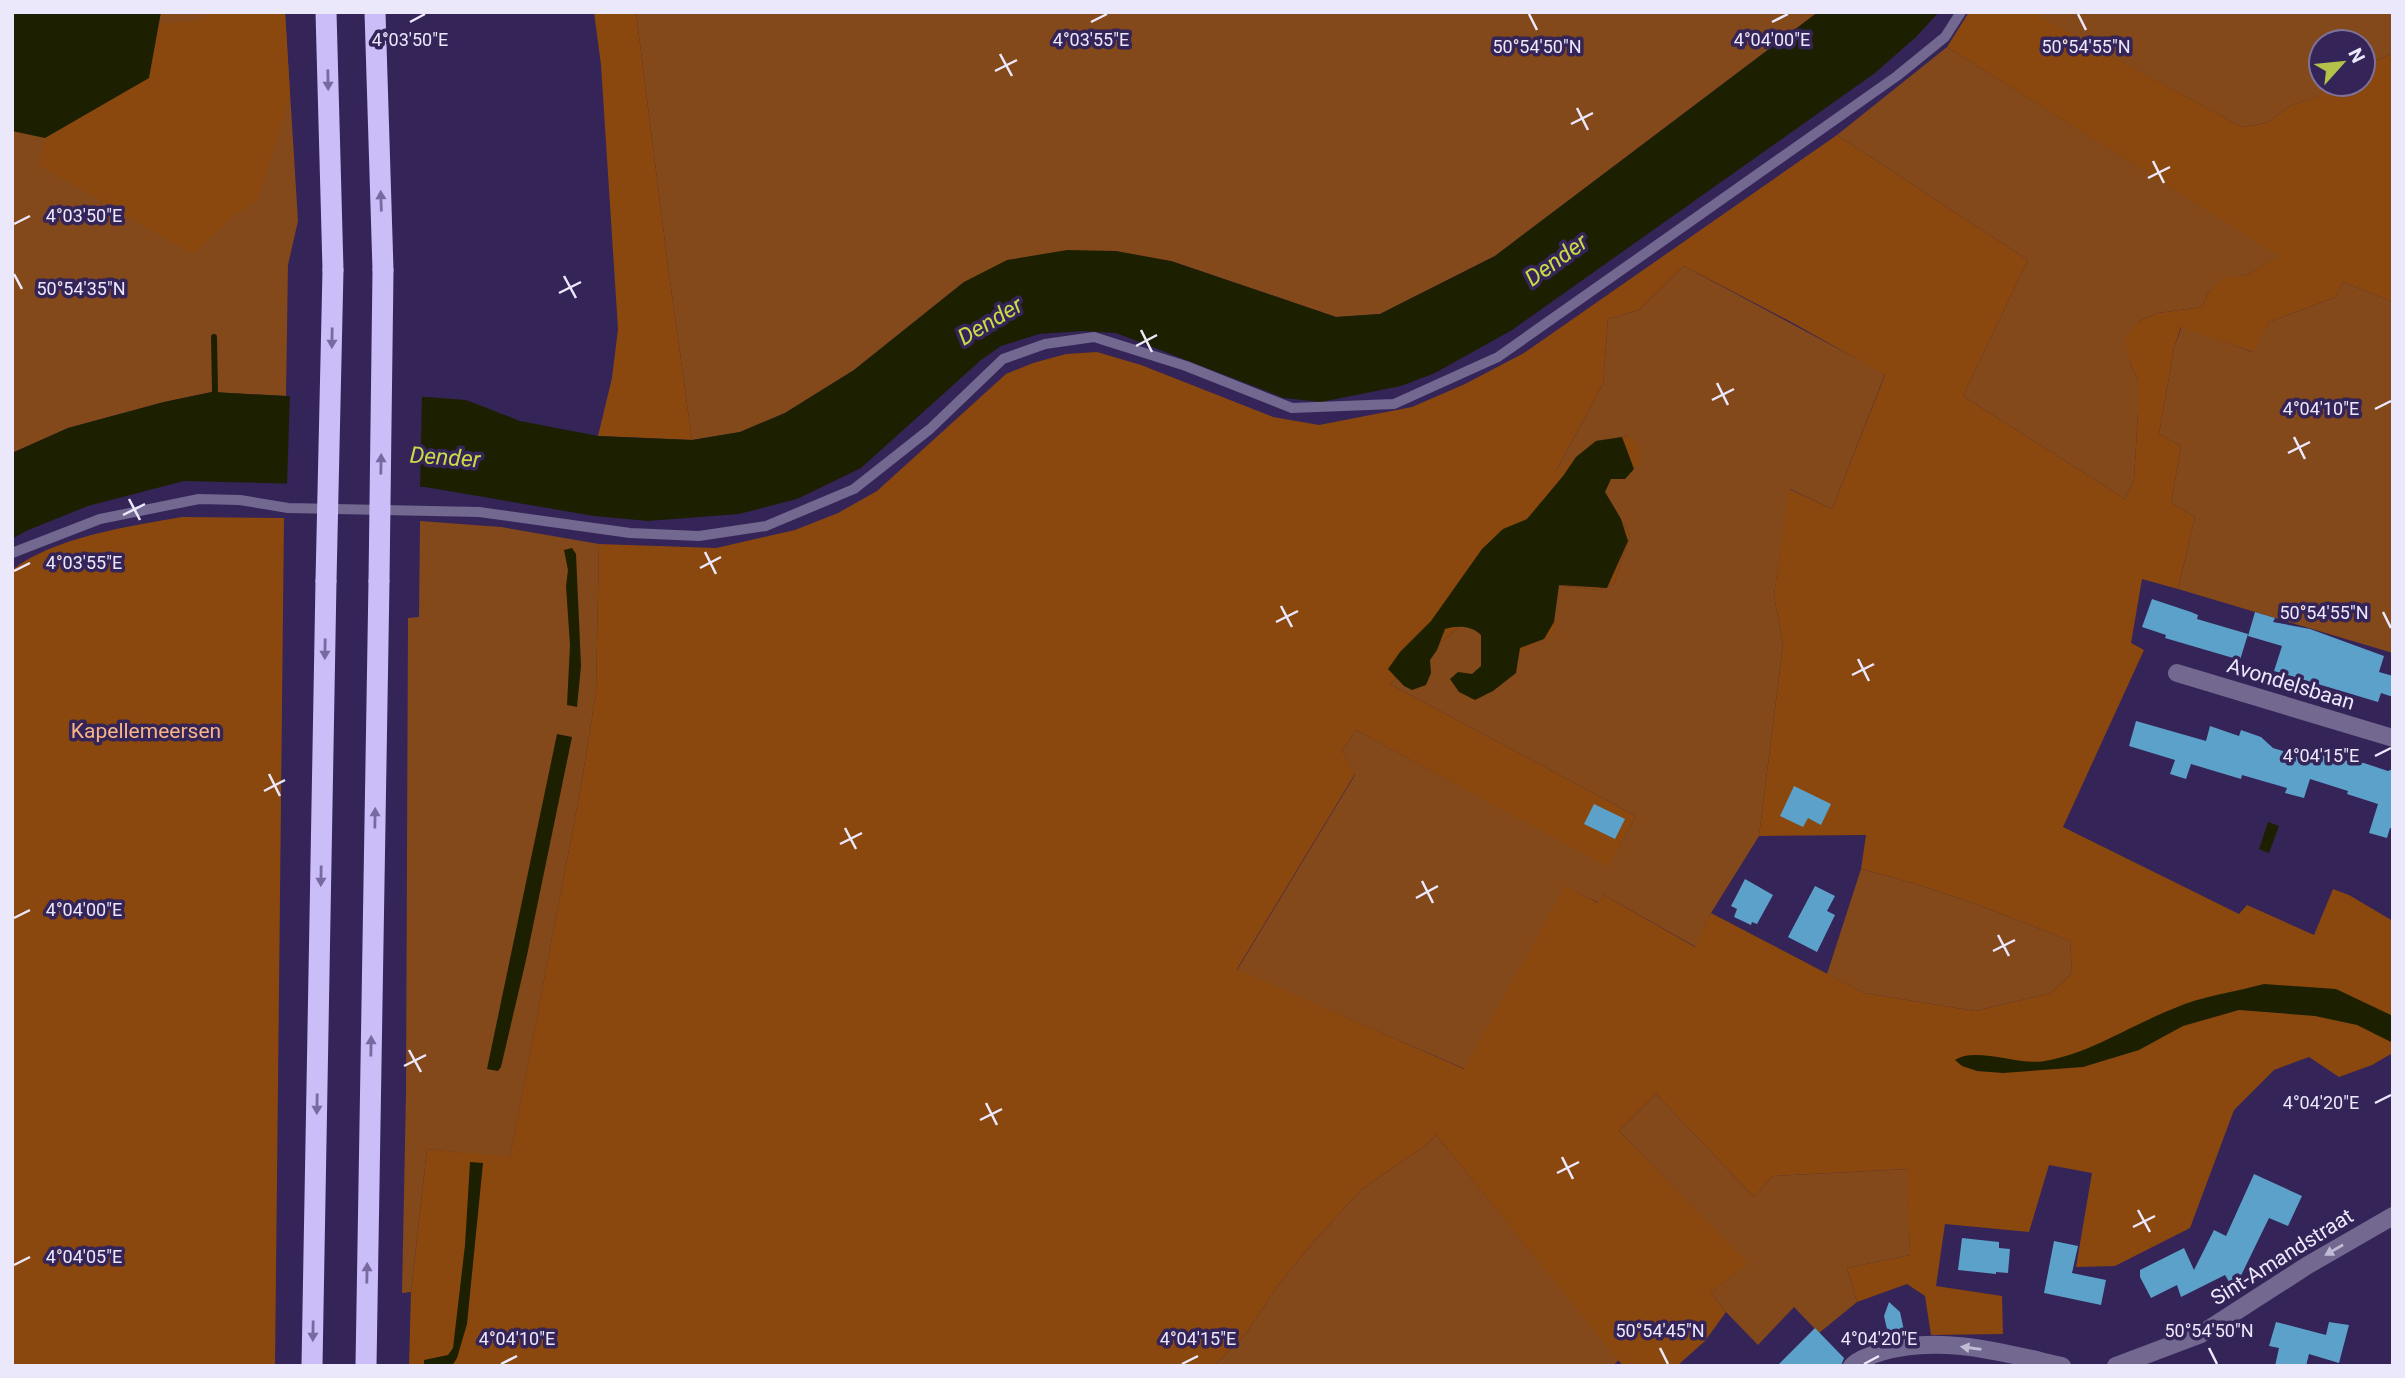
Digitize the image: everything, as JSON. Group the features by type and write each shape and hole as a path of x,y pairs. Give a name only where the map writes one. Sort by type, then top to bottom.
{"highway":[{"path":"312,1366 333,270 326,12"},
{"path":"366,1366 383,270 375,12"}],"street":[{"name":"Avondelsbaan","path":"2176,673 2393,738"},
{"name":"Sint-Amandstraat","path":"2116,1366 2201,1334 2308,1265 2393,1216"},
{"path":"1852,1366 1859,1359 1899,1346 1941,1344 2009,1354 2062,1366"}],"lane":[{"path":"12,553 100,519 200,499 240,500 288,508 479,512 630,533 699,536 766,526 855,489 930,429 1003,359 1045,344 1094,337 1186,366 1292,408 1394,404 1498,357 1897,76 1945,37 1961,12"}],"shaded area":[{"path":"12,12 285,12 298,221 288,265 286,396 212,392 68,428 12,453"},
{"path":"636,12 1818,12 1495,256 1380,314 1336,317 1171,261 964,282 854,370 785,413 740,432 692,440"},
{"path":"2044,12 2393,12 2393,53 2377,60 2377,28 2307,28 2307,98 2314,98 2291,105 2267,123 2242,127 2041,18"},
{"path":"1947,47 2280,256 2247,275 2222,279 2208,293 2202,307 2158,313 2139,321 2129,361 2138,381 2134,480 2125,499 1963,396 2028,260 1837,135"},
{"path":"1684,266 1885,374 1832,509 1790,489 1774,595 1783,645 1759,836 1711,913 1696,947 1604,895 1599,903 1565,887 1465,1069 1237,970 1355,775 1342,751 1356,730 1608,866 1636,816 1390,684 1463,624 1556,585 1600,590 1614,584 1630,535 1605,492 1609,479 1625,479 1628,436 1596,441 1555,473 1603,384 1608,319 1639,310"},
{"path":"2343,282 2393,302 2393,653 2178,589 2195,517 2171,503 2181,446 2159,434 2174,348 2182,326 2252,352 2269,322 2336,297"},
{"path":"420,521 501,527 599,544 596,693 580,792 510,1158 427,1149 411,1292 402,1293 406,1093 408,618 419,617"},
{"path":"1861,869 1967,901 2070,941 2072,973 2051,993 1975,1011 1864,993 1827,974"},
{"path":"1656,1094 1754,1197 1773,1176 1908,1169 1910,1255 1847,1268 1857,1302 1819,1333 1794,1307 1758,1345 1711,1293 1747,1263 1619,1131"},
{"path":"1436,1135 1619,1360 1612,1366 1214,1366 1245,1335 1280,1283 1361,1190 1426,1145"}],"green space":[{"path":"205,12 285,12 290,95 258,199 232,217 193,254 39,165 45,138 148,78 159,24 205,20"},
{"path":"594,12 636,12 692,440 598,436 612,378 618,329 601,65"},
{"path":"1969,12 2044,12 2042,18 2242,127 2267,123 2291,105 2314,98 2377,98 2377,60 2393,53 2393,302 2343,282 2336,297 2269,322 2253,352 2181,327 2174,348 2159,434 2181,446 2171,503 2195,517 2178,589 2142,579 2131,643 2144,650 2063,827 2239,914 2247,905 2314,935 2333,889 2349,895 2393,921 2393,1056 2391,1054 2372,1065 2339,1077 2309,1057 2274,1070 2234,1110 2190,1228 2115,1266 2076,1267 2092,1173 2049,1165 2029,1232 1945,1224 1936,1286 2002,1296 2003,1334 1931,1335 1925,1296 1907,1284 1857,1302 1847,1268 1910,1255 1907,1169 1773,1176 1754,1197 1656,1094 1619,1131 1748,1263 1711,1293 1726,1312 1705,1341 1677,1366 1623,1366 1436,1135 1426,1145 1361,1190 1280,1283 1245,1335 1214,1366 409,1366 411,1292 427,1149 510,1157 580,792 596,693 599,544 716,548 795,530 838,513 877,491 1006,374 1066,354 1097,352 1141,365 1273,417 1319,425 1412,407 1465,384 1524,353 1837,135 2028,260 1963,396 2125,499 2134,480 2138,381 2129,361 2125,338 2139,321 2158,313 2202,307 2208,293 2222,278 2247,275 2279,256 1947,47","holes":["1684,266 1885,375 1832,509 1789,489 1774,595 1783,645 1759,836 1866,835 1861,869 1967,901 2070,941 2072,973 2051,993 1975,1011 1864,993 1711,913 1695,947 1604,895 1598,903 1565,886 1464,1069 1237,969 1355,774 1342,751 1356,730 1608,867 1636,816 1390,684 1463,624 1516,653 1554,634 1557,585 1600,590 1614,584 1630,535 1605,492 1609,479 1625,479 1639,463 1639,445 1628,436 1596,441 1556,471 1603,384 1608,319 1639,310"]},
{"name":"Kapellemeersen","path":"182,517 284,518 275,1366 12,1366 12,570 49,549 93,534"}],"water":[{"path":"12,12 161,12 149,78 45,138 12,131"},
{"name":"Dender","path":"1818,12 1939,12 1916,37 1875,73 1512,330 1435,373 1401,386 1321,402 1284,398 1116,333 1083,331 1039,334 1001,346 981,360 861,468 797,499 739,514 648,521 594,516 425,487 184,481 88,506 12,539 12,453 68,428 212,392 466,400 520,421 598,436 692,440 740,432 785,413 854,370 964,282 1007,260 1067,250 1116,251 1171,261 1336,317 1380,314 1495,256"},
{"path":"1622,437 1634,469 1625,479 1611,479 1605,492 1621,519 1628,541 1607,588 1559,585 1554,622 1544,639 1520,648 1516,673 1493,691 1475,700 1459,692 1450,679 1458,672 1472,674 1481,666 1481,635 1464,627 1445,629 1430,660 1431,673 1426,685 1412,690 1404,686 1388,669 1400,652 1431,621 1482,549 1503,529 1527,519 1576,457 1596,441"},
{"path":"572,548 576,554 581,666 577,707 567,705 570,645 566,586 568,570 564,550"},
{"path":"557,734 572,737 526,960 501,1067 498,1071 487,1069"},
{"path":"2268,822 2279,826 2269,853 2259,849"},
{"path":"2264,984 2336,989 2393,1016 2393,1043 2357,1025 2315,1016 2239,1010 2183,1026 2139,1050 2083,1067 2003,1073 1977,1071 1962,1066 1955,1060 1974,1055 2035,1062 2062,1057 2079,1052 2185,1004"},
{"path":"470,1162 483,1163 467,1324 452,1366 424,1366 424,1360 448,1355 453,1348 465,1245"}],"pier":[{"path":"290,393 422,393 420,490 287,487"}],"building":[{"path":"2152,599 2198,615 2197,619 2248,634 2240,660 2165,638 2166,635 2142,627"},
{"path":"2255,612 2275,618 2273,622 2310,629 2384,656 2379,672 2393,676 2393,697 2381,693 2378,702 2274,671 2282,646 2248,636"},
{"path":"2136,721 2206,741 2210,726 2239,736 2241,730 2261,737 2273,748 2297,755 2300,748 2388,771 2393,769 2393,829 2390,828 2387,838 2369,833 2378,804 2310,779 2304,798 2285,793 2287,788 2242,775 2241,779 2191,764 2186,779 2170,774 2175,760 2129,746"},
{"path":"1794,786 1831,804 1821,825 1808,818 1803,827 1780,816"},
{"path":"1594,804 1625,819 1615,839 1584,824"},
{"path":"1745,879 1773,895 1757,924 1752,922 1751,925 1734,917 1737,909 1731,906"},
{"path":"1815,886 1835,896 1827,911 1835,915 1817,952 1788,937"},
{"path":"2254,1174 2302,1196 2288,1226 2269,1218 2234,1290 2225,1275 2181,1297 2177,1285 2151,1298 2140,1277 2140,1270 2184,1248 2194,1270 2214,1230 2226,1236"},
{"path":"1962,1238 1999,1242 1999,1248 2010,1249 2008,1273 1958,1270"},
{"path":"2054,1241 2078,1246 2072,1273 2106,1280 2101,1305 2044,1293"},
{"path":"1889,1302 1900,1312 1905,1335 1889,1338 1884,1316"},
{"path":"2276,1322 2326,1335 2329,1322 2349,1325 2339,1363 2309,1354 2306,1366 2275,1366 2279,1348 2269,1346"},
{"path":"1815,1328 1844,1358 1841,1366 1777,1366"}],"waterway":[{"path":"214,337 215,392"}]}
